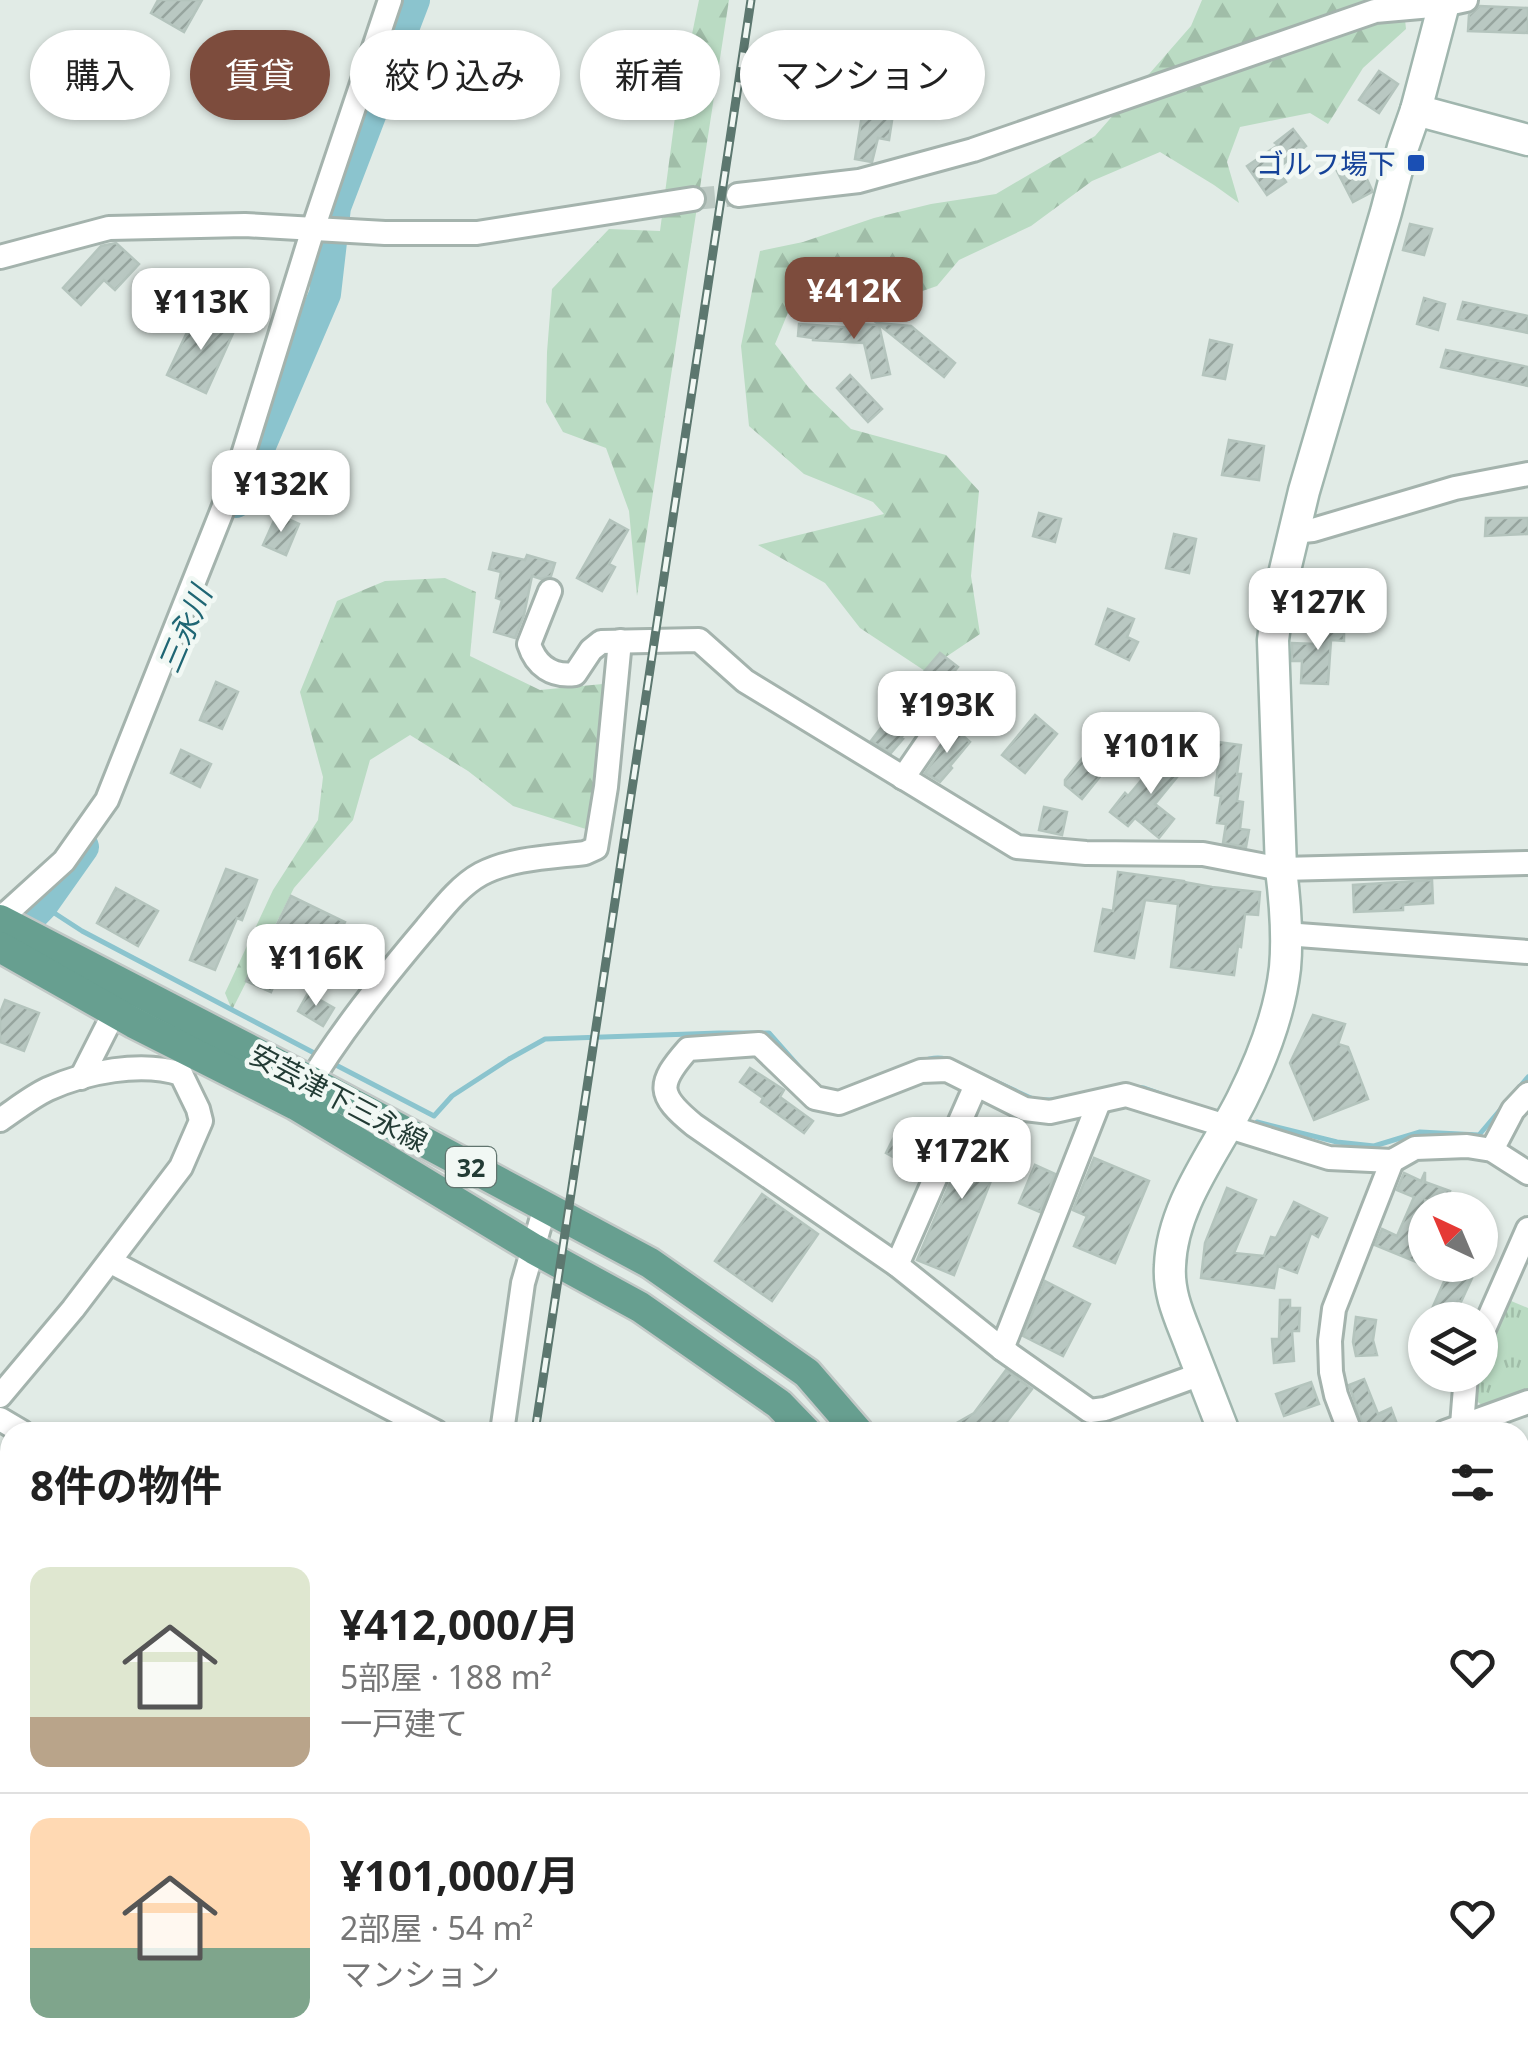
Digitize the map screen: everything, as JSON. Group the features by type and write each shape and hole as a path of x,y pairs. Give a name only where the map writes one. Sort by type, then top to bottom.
{"main road":[{"name":"安芸津下三永線","path":"0,919 42,955 121,999 314,1076 650,1263 807,1373 849,1422"},
{"name":"安芸津下三永線","path":"0,947 42,955"},
{"name":"安芸津下三永線","path":"314,1076 534,1248 640,1308 778,1404 796,1422"}],"street":[{"path":"0,919 64,861 107,800 238,471 390,0"},
{"path":"738,195 878,176 973,150 1374,11 1447,1 1293,532 1279,595 1273,640 1285,968 1275,1015 1241,1100 1189,1196 1176,1230 1170,1264 1171,1295 1220,1422"},
{"path":"1416,110 1528,140"},
{"path":"0,256 109,228 245,225 385,233 477,233 693,199"},
{"path":"1293,532 1313,530 1455,488 1528,474"},
{"path":"550,591 529,644 538,663 549,671 564,676 575,674 601,642 698,640 745,681 1017,847 1086,853 1203,854 1280,869 1528,863"},
{"path":"314,1076 406,952 471,880 500,867 596,848 620,641"},
{"path":"903,778 958,698"},
{"path":"1285,934 1528,952"},
{"path":"81,1078 121,999"},
{"path":"1201,1374 1090,1411 1002,1350 896,1264 673,1108 665,1090 669,1070 688,1049 759,1044 814,1098 839,1104 920,1071 947,1070 1025,1108 1050,1112 1126,1096 1329,1158 1392,1161 1415,1148 1466,1146 1492,1150 1528,1172"},
{"path":"0,1120 46,1090 81,1078 127,1068 162,1068 181,1074 201,1121 181,1167 111,1262 0,1396"},
{"path":"896,1264 976,1085"},
{"path":"1492,1150 1513,1110 1528,1094"},
{"path":"1002,1350 1099,1102"},
{"path":"1346,1422 1331,1372 1334,1308 1392,1161"},
{"path":"503,1422 523,1283 545,1207"},
{"path":"1496,1302 1528,1229"},
{"path":"111,1262 417,1422"},
{"path":"1458,1422 1463,1392"},
{"path":"1477,1422 1528,1402"}],"green space":[{"path":"699,0 729,0 720,58 720,30 693,30"},
{"path":"1202,0 1403,0 1406,29 1363,68 1328,124 1310,113 1240,127 1227,162 1239,203 1160,152 1092,181 1031,226 959,260 937,286 896,300 843,291 792,303 775,344 809,388 851,429 946,455 979,491 971,576 980,634 925,671 860,628 825,583 758,545 884,514 873,502 804,474 749,426 741,346 760,251 931,204 996,194 1095,136 1191,26"},
{"path":"675,120 710,120 637,596 629,511 606,448 563,432 546,402 547,352 552,289 609,229 660,231"},
{"path":"445,578 476,592 470,656 540,690 613,683 592,831 513,806 468,771 410,735 370,760 353,820 294,888 232,1010 225,993 273,890 318,820 323,777 300,692 337,601 385,581"},
{"path":"1504,1298 1528,1308 1528,1389 1483,1406 1470,1396 1471,1392 1498,1392 1498,1312"}],"building":[{"path":"158,0 202,0 184,32 151,13"},
{"path":"1479,6 1528,8 1528,33 1468,31 1469,15"},
{"path":"1379,71 1398,84 1379,113 1359,100"},
{"path":"861,120 892,120 889,140 878,138 872,162 855,159"},
{"path":"1293,129 1306,146 1277,169 1286,182 1267,195 1247,166 1278,145 1275,143"},
{"path":"1358,160 1372,192 1353,202 1337,171"},
{"path":"1410,224 1432,229 1424,255 1403,250"},
{"path":"116,243 139,264 115,290 104,280 81,305 63,288 101,246"},
{"path":"1424,298 1445,304 1438,330 1417,324"},
{"path":"1463,302 1528,316 1528,333 1458,319"},
{"path":"196,313 234,331 206,393 167,375"},
{"path":"877,323 911,326 955,363 944,377"},
{"path":"799,324 856,328 856,324 879,325 890,374 872,378 864,343 798,336"},
{"path":"1210,340 1232,345 1225,379 1203,375"},
{"path":"1446,350 1528,367 1528,386 1441,367"},
{"path":"850,375 882,409 868,422 837,388"},
{"path":"1229,440 1264,446 1259,480 1222,475"},
{"path":"1039,513 1061,519 1055,542 1033,536"},
{"path":"277,514 299,524 286,555 263,545"},
{"path":"1486,518 1528,518 1528,534 1485,536"},
{"path":"610,520 628,530 609,564 615,567 602,591 577,578"},
{"path":"1174,534 1196,539 1189,573 1166,568"},
{"path":"493,553 525,560 527,555 555,563 551,576 532,576 515,638 494,632 502,600 496,598 501,572 489,569"},
{"path":"1108,609 1134,619 1127,637 1138,642 1129,660 1096,644"},
{"path":"1317,622 1344,623 1344,641 1331,640 1328,684 1301,683 1302,661 1292,661 1292,643 1316,644"},
{"path":"940,653 958,667 919,713 903,739 891,753 871,741 905,694"},
{"path":"216,682 238,692 222,729 200,720"},
{"path":"1035,715 1057,734 1025,773 1002,755"},
{"path":"955,729 970,742 940,782 925,773"},
{"path":"1095,742 1115,758 1082,799 1065,785 1065,780"},
{"path":"1218,742 1241,745 1237,801 1243,802 1240,829 1249,830 1246,847 1223,843 1226,824 1217,823 1221,796 1215,795"},
{"path":"181,750 211,764 200,787 171,773"},
{"path":"1169,751 1187,765 1155,804 1174,819 1159,838 1135,818 1128,826 1110,812"},
{"path":"1044,807 1067,812 1062,835 1039,830"},
{"path":"226,869 257,880 242,920 237,918 215,970 190,960"},
{"path":"1118,872 1260,892 1258,915 1245,914 1234,975 1171,967 1178,904 1145,900 1134,958 1095,951 1103,909 1113,911"},
{"path":"1432,880 1433,903 1403,905 1403,910 1354,912 1353,885"},
{"path":"116,888 158,911 138,946 97,923"},
{"path":"291,896 345,922 333,945 305,931 286,974 280,971 271,992 246,981"},
{"path":"308,993 334,1008 323,1026 298,1011"},
{"path":"5,1000 39,1013 24,1051 0,1042 0,1013"},
{"path":"1313,1015 1345,1024 1338,1044 1348,1047 1368,1099 1314,1120 1290,1063"},
{"path":"750,1068 784,1090 780,1097 813,1121 804,1133 740,1082"},
{"path":"901,1123 920,1133 904,1163 886,1153"},
{"path":"975,1124 1001,1134 991,1160 998,1163 954,1275 917,1260"},
{"path":"1094,1158 1149,1181 1115,1263 1074,1246 1087,1216 1073,1210"},
{"path":"1035,1165 1055,1174 1040,1212 1019,1203"},
{"path":"1425,1172 1425,1182 1450,1191 1408,1195 1397,1190 1404,1173 1421,1181"},
{"path":"1227,1188 1256,1200 1234,1253 1264,1256 1271,1237 1276,1238 1294,1202 1327,1218 1318,1237 1311,1233 1297,1273 1278,1266 1274,1288 1201,1278 1205,1243"},
{"path":"762,1194 818,1234 772,1301 715,1261"},
{"path":"1408,1211 1408,1258 1375,1245 1382,1229 1397,1236"},
{"path":"1045,1281 1090,1304 1063,1356 1023,1336"},
{"path":"1444,1282 1470,1282 1461,1302 1435,1302"},
{"path":"1280,1300 1290,1300 1290,1308 1300,1308 1299,1331 1292,1331 1294,1361 1274,1363 1272,1339 1279,1339"},
{"path":"1356,1317 1376,1320 1373,1340 1377,1355 1356,1356"},
{"path":"1006,1370 1032,1389 1007,1422 958,1422 974,1413"},
{"path":"1364,1379 1378,1414 1391,1408 1396,1422 1362,1422 1349,1385"},
{"path":"1311,1382 1319,1404 1284,1416 1276,1394"}],"waterway":[{"name":"三永川","path":"236,502 325,294 335,207 414,0"},
{"name":"三永川","path":"0,948 42,905 83,847"},
{"path":"42,905 82,931 318,1055"},
{"path":"332,1063 434,1116 452,1096 545,1039 769,1033 808,1077"},
{"path":"921,1062 937,1058 954,1062"},
{"path":"977,1073 1035,1100 1060,1100"},
{"path":"1257,1122 1337,1142 1374,1146 1420,1132 1479,1135 1528,1077"},
{"path":"1134,1087 1181,1101"}],"tunnel":[{"path":"693,199 738,195"}],"railway":[{"path":"537,1422 751,0"}],"place":[{"name":"ゴルフ場下","path":"1416,163"}]}
